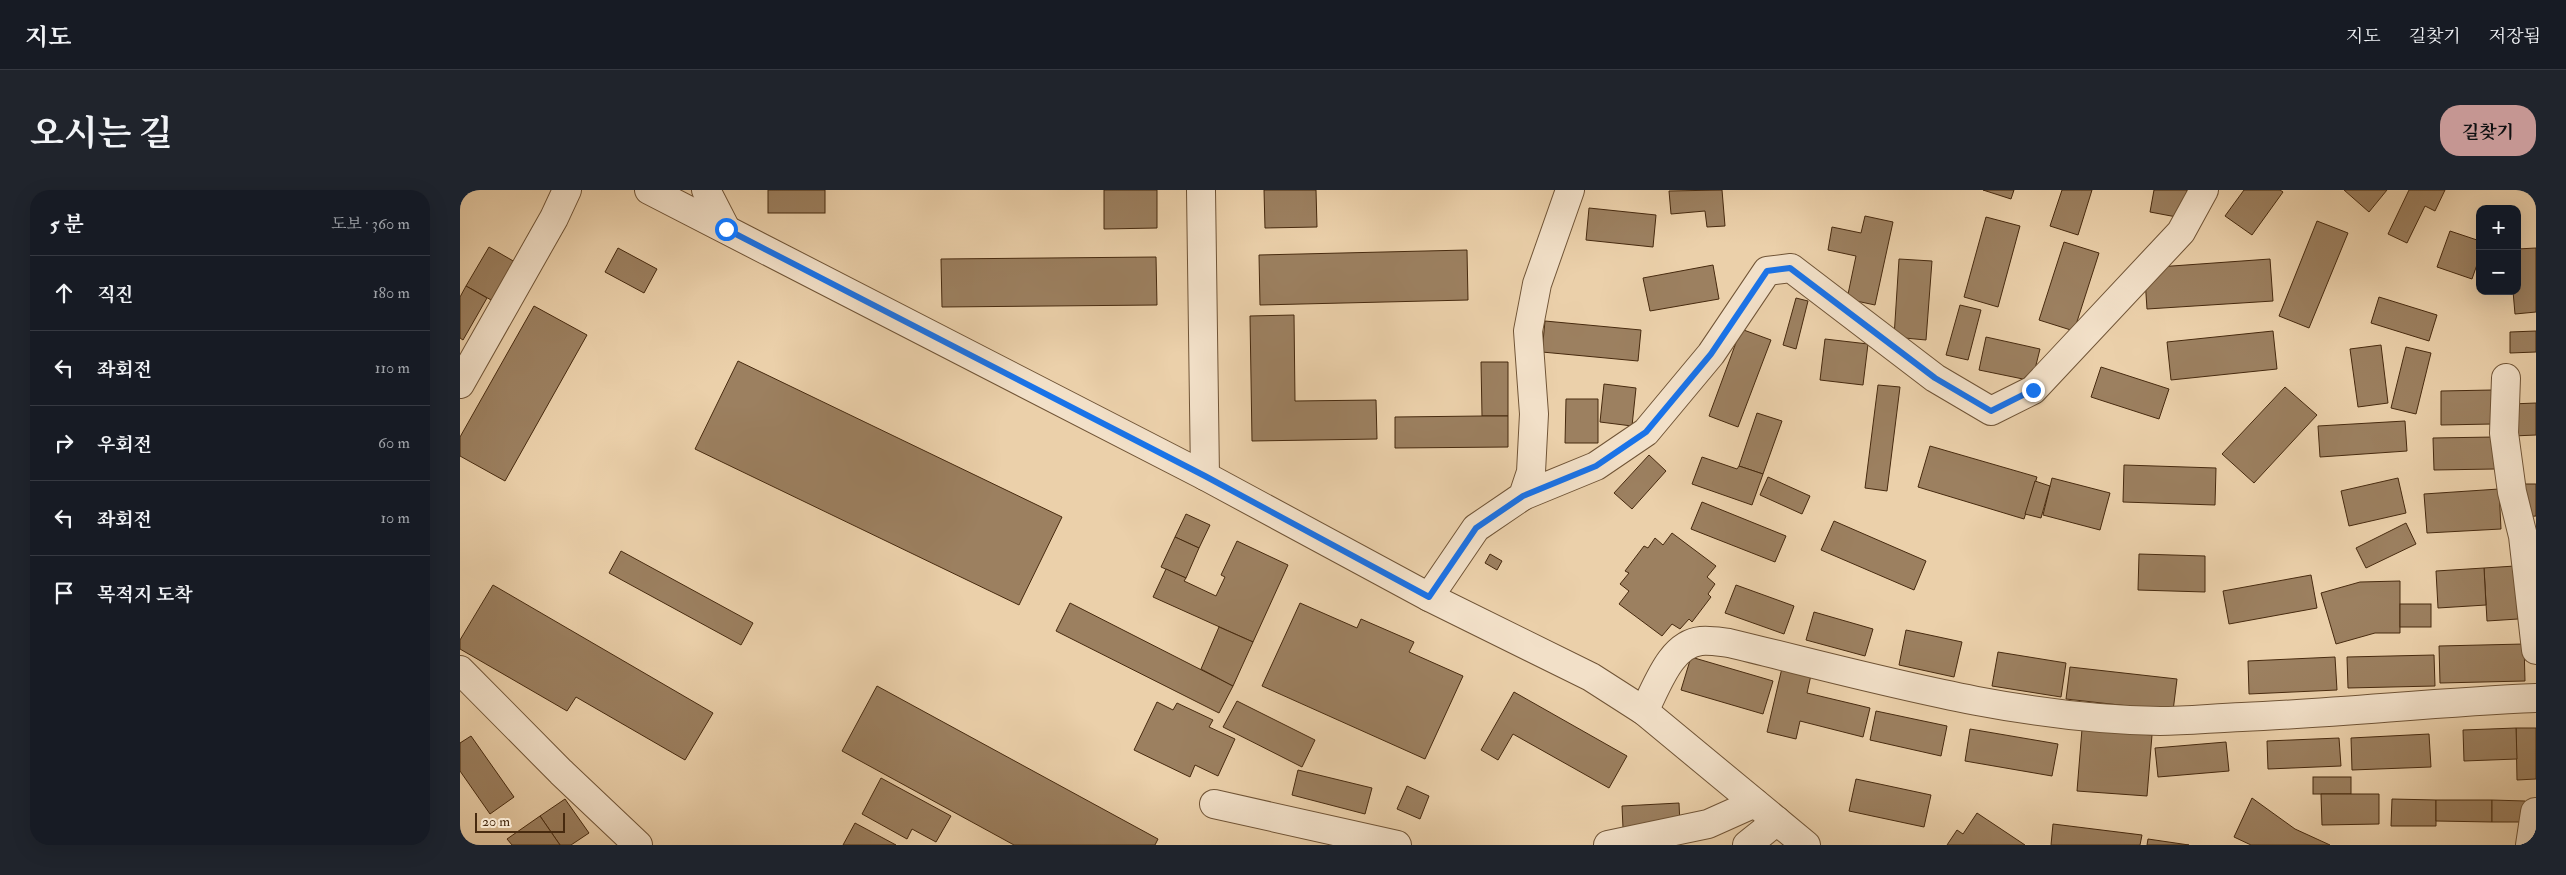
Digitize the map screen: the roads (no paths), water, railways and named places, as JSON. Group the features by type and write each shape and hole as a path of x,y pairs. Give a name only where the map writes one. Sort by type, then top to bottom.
{"street":[{"path":"460,384 554,218 567,190"},
{"path":"648,190 1205,476 1429,597 1591,677 1644,711 1806,845"},
{"path":"706,190 726,229"},
{"path":"1202,190 1205,476"},
{"path":"1523,496 1531,472 1534,414 1528,331 1537,284 1570,190"},
{"path":"1429,597 1476,528 1523,496 1596,466 1646,432 1711,354 1767,271 1790,268 1935,378 1991,411 2033,390 2181,232 2204,190"},
{"path":"2506,378 2504,433 2512,492 2523,536 2536,650"},
{"path":"1644,711 1671,661 1686,645 1702,640 1729,643 1924,690 2079,716 2160,721 2280,716 2536,698"},
{"path":"460,670 560,772 638,845"},
{"path":"1608,845 1708,824 1755,803"},
{"path":"1214,804 1397,845"},
{"path":"2530,845 2535,812"},
{"path":"1747,845 1777,821"}]}
